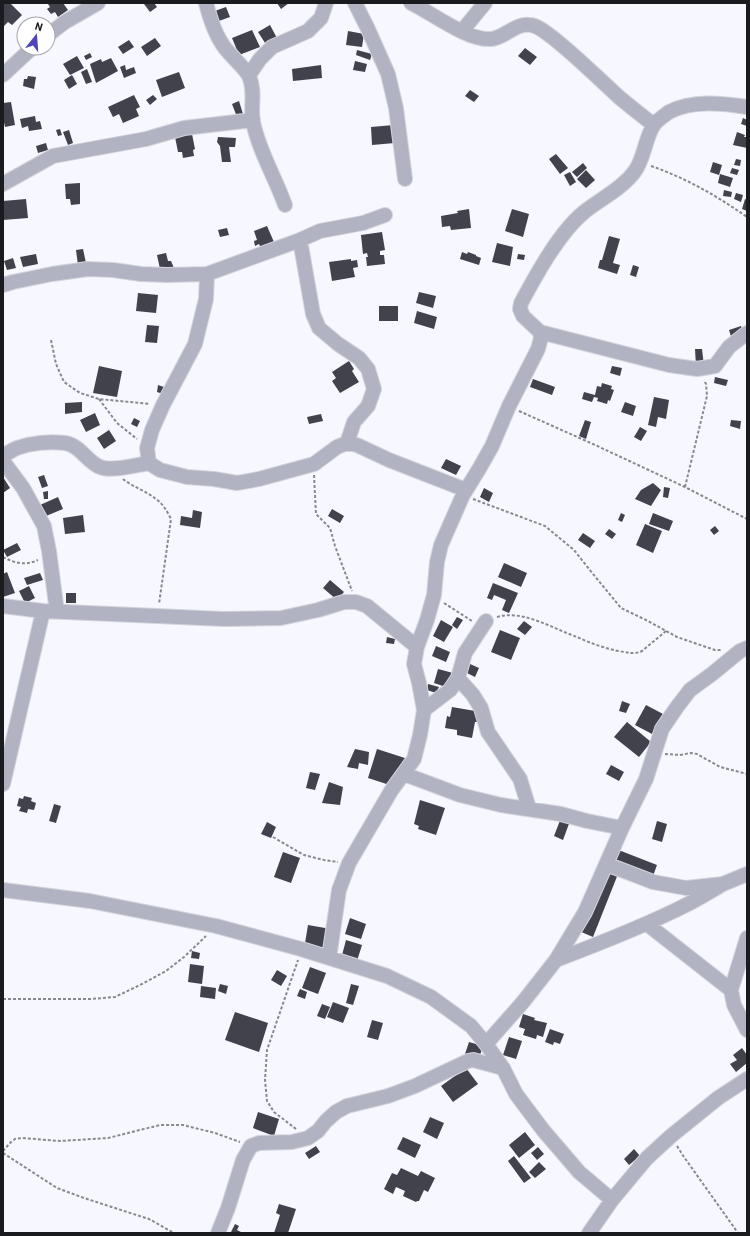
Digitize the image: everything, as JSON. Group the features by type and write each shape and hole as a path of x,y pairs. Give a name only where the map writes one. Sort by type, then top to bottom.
{"street":[{"path":"206,3 212,25 224,46 248,75 254,94 253,120 260,145 285,205"},
{"path":"248,75 260,59 272,47 308,31 321,18 326,3"},
{"path":"355,3 388,74 396,108 405,180"},
{"path":"411,3 462,31 478,37 491,39 500,37 518,27 531,24 540,28 568,50 621,98 654,125"},
{"path":"462,31 484,3"},
{"path":"56,29 92,5"},
{"path":"3,75 23,56"},
{"path":"747,107 705,104 684,106 668,113 654,125 635,171 624,183 582,213 569,228 551,252 528,290 521,303 520,309 523,316 540,332 642,359 697,369 715,366 729,347 747,333"},
{"path":"3,184 53,156 146,139 184,128 253,120"},
{"path":"3,285 52,274 88,269 113,270 141,274 207,274 300,240 320,231 363,223 385,215"},
{"path":"300,240 313,314 319,328 338,344 359,358 368,369 374,389 368,406 354,422 347,443"},
{"path":"149,463 147,448 152,430 163,405 195,344 206,299 207,274"},
{"path":"329,958 339,890 349,863 391,791 414,759 424,710 414,664 417,646 427,620 434,595 437,562 441,545 464,493 492,446 509,406 538,349 541,338 540,332"},
{"path":"3,454 16,448 33,444 55,442 67,443 78,448 92,462 101,468 112,469 149,463 160,470 187,477 214,479 237,483 259,479 314,464 337,447 347,443 357,444 389,460 464,493"},
{"path":"3,461 23,488 44,526 49,551 50,611 3,784"},
{"path":"3,606 50,611 157,616 281,618 318,610 344,602 356,602 367,606 417,646"},
{"path":"424,710 450,690 458,678 465,653 486,621"},
{"path":"486,1044 523,1002 556,960 585,912 622,828 646,779 662,729 690,690 744,649"},
{"path":"458,678 477,701 481,708 488,732 520,778 529,808"},
{"path":"404,774 460,795 501,805 561,814 622,828"},
{"path":"606,864 653,882 686,888 722,884"},
{"path":"556,960 647,924 689,904 722,884 747,874"},
{"path":"3,890 90,901 216,926 301,949 387,976 431,996 471,1026 503,1068 516,1094 542,1130 578,1172 612,1200"},
{"path":"647,924 731,990"},
{"path":"747,938 731,990 734,1005 747,1030"},
{"path":"218,1233 228,1208 243,1160 251,1146 259,1143 292,1142 308,1138 318,1132 326,1121 336,1112 347,1106 388,1096 415,1086 468,1061 473,1060 503,1068"},
{"path":"589,1233 612,1200 647,1158 671,1136 718,1098 747,1079"}],"path":[{"path":"640,162 668,172 707,191 747,217"},
{"path":"51,340 56,364 64,382 80,393 99,399 163,405"},
{"path":"685,487 707,396 706,384 697,369"},
{"path":"99,399 116,423 147,448"},
{"path":"509,406 685,487 747,519"},
{"path":"314,464 316,514 330,528 335,546 356,602"},
{"path":"112,469 133,486 156,499 165,508 171,519 157,616"},
{"path":"464,493 545,526 574,550 621,608 677,637 715,650 744,649"},
{"path":"3,558 13,562 26,564 37,562 49,551"},
{"path":"434,595 470,622 486,621 500,616 514,615 531,618 609,649 632,653 642,651 666,631"},
{"path":"654,753 680,755 690,753 696,754 720,767 747,774"},
{"path":"273,837 304,855 324,860 349,863"},
{"path":"3,999 91,1000 115,997 166,971 184,957 216,926"},
{"path":"301,949 267,1050 266,1080 267,1102 274,1112 308,1138"},
{"path":"174,1233 149,1219 57,1188 3,1152 15,1139 22,1138 60,1141 108,1138 160,1125 183,1125 215,1133 251,1146"},
{"path":"671,1136 684,1157 738,1233"}],"building":[{"path":"3,3 10,3 22,15 16,16 16,21 12,25 8,22 3,27"},
{"path":"63,3 68,10 58,17 55,12 51,14 47,9 50,7 48,4"},
{"path":"154,3 157,7 150,12 144,4"},
{"path":"277,3 289,3 281,9"},
{"path":"226,7 230,17 216,22 212,12"},
{"path":"270,25 278,40 267,46 258,32"},
{"path":"252,30 260,47 239,55 232,38"},
{"path":"348,31 364,34 362,47 346,45"},
{"path":"155,38 161,46 147,56 141,47"},
{"path":"129,40 134,47 123,54 118,47"},
{"path":"525,48 537,57 530,65 518,56"},
{"path":"357,50 372,54 370,60 356,55"},
{"path":"90,53 92,57 86,60 84,56"},
{"path":"77,56 84,68 70,75 63,64"},
{"path":"111,58 118,71 96,83 90,64 101,59 102,62"},
{"path":"355,61 367,64 365,72 353,70"},
{"path":"125,65 126,70 134,67 136,73 124,78 120,67"},
{"path":"321,65 322,78 293,81 292,69"},
{"path":"87,69 92,82 86,84 81,72"},
{"path":"179,72 185,88 162,97 156,80"},
{"path":"72,75 77,84 69,89 64,80"},
{"path":"28,76 36,77 34,89 23,86 24,79 27,79"},
{"path":"470,90 479,96 474,102 465,96"},
{"path":"134,95 140,107 136,109 139,116 123,123 119,114 113,117 108,107"},
{"path":"153,95 157,99 150,105 146,100"},
{"path":"239,101 243,114 237,117 232,104"},
{"path":"11,102 15,125 5,127 3,118 3,103"},
{"path":"35,116 36,122 40,121 42,129 29,131 28,126 22,128 20,119"},
{"path":"743,118 747,120 747,126 741,124"},
{"path":"394,125 395,143 372,145 371,127"},
{"path":"60,129 62,135 58,136 56,130"},
{"path":"69,130 73,143 68,145 63,132"},
{"path":"737,132 745,135 744,137 747,137 747,148 733,145"},
{"path":"192,134 195,149 193,150 194,156 183,158 182,152 178,152 175,137"},
{"path":"218,137 236,138 235,147 229,147 231,162 222,162 220,146 217,142"},
{"path":"46,143 48,150 38,153 36,146"},
{"path":"556,154 568,168 560,174 549,159"},
{"path":"736,159 741,160 740,166 734,165"},
{"path":"713,162 722,165 719,175 710,172"},
{"path":"583,163 587,168 577,177 572,172"},
{"path":"732,168 739,170 737,175 730,173"},
{"path":"586,170 595,180 586,188 577,179"},
{"path":"570,172 576,182 570,186 564,175"},
{"path":"720,174 733,178 730,187 718,183"},
{"path":"80,183 80,204 71,205 70,199 66,199 65,184"},
{"path":"724,190 732,192 731,197 723,196"},
{"path":"736,193 743,195 741,202 734,199"},
{"path":"26,199 28,218 3,220 3,201"},
{"path":"745,199 747,200 747,211 742,209"},
{"path":"469,209 471,228 451,230 450,226 442,227 441,216 458,213 457,211"},
{"path":"512,209 529,214 523,237 505,231"},
{"path":"267,226 274,242 261,248 259,244 255,246 254,241 257,240 254,231"},
{"path":"227,228 229,235 220,237 218,230"},
{"path":"382,232 385,250 380,251 380,255 384,255 385,264 367,266 366,257 368,257 367,253 363,254 361,235"},
{"path":"609,236 620,239 613,263 620,265 617,274 598,268"},
{"path":"497,243 513,247 510,266 492,262"},
{"path":"83,249 86,263 78,265 76,250"},
{"path":"462,252 467,254 468,252 481,258 479,265 460,259"},
{"path":"166,253 168,261 171,261 174,268 160,269 157,255"},
{"path":"36,254 38,264 23,267 20,257"},
{"path":"518,254 525,255 524,260 517,259"},
{"path":"13,258 16,268 7,270 4,261"},
{"path":"351,259 351,261 357,260 358,267 353,268 355,277 332,281 329,262"},
{"path":"633,265 639,267 636,277 630,275"},
{"path":"419,292 436,296 433,308 416,303"},
{"path":"138,293 158,295 156,313 136,311"},
{"path":"379,306 398,306 398,321 379,321"},
{"path":"417,311 437,317 434,329 414,323"},
{"path":"147,325 159,326 157,343 145,342"},
{"path":"741,326 746,339 733,343 729,330"},
{"path":"695,349 702,349 704,366 696,366"},
{"path":"349,361 354,369 352,371 359,382 340,393 332,381 336,378 332,372"},
{"path":"99,366 122,371 117,397 93,393"},
{"path":"612,366 622,368 620,376 610,373"},
{"path":"715,377 728,380 726,386 714,383"},
{"path":"533,379 555,387 552,395 530,387"},
{"path":"602,383 612,386 611,389 614,390 610,401 608,400 607,404 597,401 598,398 594,397 592,402 582,399 584,392 595,395 597,386 601,387"},
{"path":"158,385 167,388 166,395 157,392"},
{"path":"654,397 669,400 666,419 658,417 656,427 648,425"},
{"path":"82,402 82,412 65,414 65,403"},
{"path":"625,402 636,406 633,416 621,412"},
{"path":"95,413 100,425 86,432 80,420"},
{"path":"321,414 323,421 309,424 307,417"},
{"path":"134,418 140,421 137,427 131,424"},
{"path":"585,420 591,422 586,439 579,436"},
{"path":"731,420 741,421 740,429 730,426"},
{"path":"640,427 647,431 641,441 634,437"},
{"path":"109,430 116,441 104,449 97,438"},
{"path":"446,459 461,466 456,475 441,468"},
{"path":"44,475 48,486 42,488 38,477"},
{"path":"3,477 10,488 3,493"},
{"path":"653,483 661,490 651,506 635,499 641,490"},
{"path":"664,487 670,488 668,498 663,497"},
{"path":"484,488 493,493 489,502 480,497"},
{"path":"48,491 48,499 44,499 43,492"},
{"path":"58,497 63,509 46,516 40,505"},
{"path":"332,509 344,516 340,523 328,516"},
{"path":"193,510 202,512 200,528 180,525 181,516 192,518"},
{"path":"621,513 625,515 622,522 618,520"},
{"path":"653,513 673,521 669,531 649,524"},
{"path":"83,515 85,532 65,534 63,518"},
{"path":"645,524 662,531 653,553 636,545"},
{"path":"715,526 719,531 714,535 710,530"},
{"path":"609,529 616,534 612,539 605,534"},
{"path":"583,533 595,541 590,548 578,540"},
{"path":"17,543 21,550 7,557 3,550"},
{"path":"504,563 527,573 521,587 498,577"},
{"path":"7,572 15,593 3,597 3,574"},
{"path":"40,573 43,580 27,585 24,578"},
{"path":"330,580 344,592 337,600 323,588"},
{"path":"493,583 518,593 509,613 502,610 506,600 494,595 492,600 487,598"},
{"path":"29,586 35,598 25,603 19,591"},
{"path":"66,593 76,593 76,603 66,603"},
{"path":"457,617 463,620 457,629 452,625"},
{"path":"441,620 453,627 444,642 433,636"},
{"path":"524,621 532,627 525,635 517,629"},
{"path":"500,630 520,638 511,660 491,652"},
{"path":"387,637 395,639 394,644 386,643"},
{"path":"436,646 450,652 446,662 432,656"},
{"path":"470,664 479,668 475,677 467,673"},
{"path":"438,669 453,673 449,688 434,683"},
{"path":"428,684 439,687 436,693 427,690"},
{"path":"622,701 630,704 626,713 619,711"},
{"path":"646,705 663,714 652,734 635,725"},
{"path":"452,707 481,712 479,722 475,722 472,738 457,735 457,730 445,728 447,716 450,717"},
{"path":"627,722 651,742 639,757 614,737"},
{"path":"355,749 369,752 368,765 359,763 358,769 347,767"},
{"path":"377,749 408,759 399,788 368,778"},
{"path":"611,765 624,772 619,781 606,774"},
{"path":"310,772 320,774 315,790 306,788"},
{"path":"329,782 343,787 340,805 322,803"},
{"path":"24,796 32,798 31,801 36,803 34,810 28,809 27,813 19,811 21,807 17,806 19,798 23,799"},
{"path":"420,800 445,808 436,835 418,829 419,826 414,824"},
{"path":"54,804 61,806 56,823 49,821"},
{"path":"561,818 570,821 563,840 554,836"},
{"path":"657,821 667,824 662,842 652,839"},
{"path":"267,822 276,827 271,838 261,834"},
{"path":"616,849 657,865 653,876 612,860"},
{"path":"283,852 300,858 291,883 274,877"},
{"path":"606,868 618,874 593,937 579,931"},
{"path":"350,918 366,924 361,939 345,934"},
{"path":"308,925 331,929 327,952 304,949"},
{"path":"346,940 362,945 356,964 341,959"},
{"path":"192,951 200,953 199,959 191,958"},
{"path":"190,964 204,966 202,984 188,982"},
{"path":"310,967 326,973 318,994 302,988"},
{"path":"277,970 287,976 281,986 271,980"},
{"path":"220,984 228,986 226,994 218,991"},
{"path":"351,984 359,986 353,1005 346,1003"},
{"path":"201,986 216,988 215,999 200,997"},
{"path":"300,989 307,992 305,999 297,996"},
{"path":"333,1002 349,1008 343,1023 327,1017"},
{"path":"322,1004 330,1007 325,1019 317,1016"},
{"path":"235,1012 268,1023 259,1052 225,1040"},
{"path":"523,1014 535,1018 534,1020 547,1023 543,1037 537,1035 536,1039 523,1035 525,1029 519,1027"},
{"path":"372,1020 383,1023 378,1040 367,1037"},
{"path":"550,1029 564,1034 560,1044 554,1042 553,1045 545,1042"},
{"path":"509,1037 522,1041 516,1059 503,1055"},
{"path":"469,1042 483,1046 480,1055 475,1058 465,1054"},
{"path":"742,1048 747,1055 747,1063 736,1072 730,1064 737,1060 733,1055"},
{"path":"466,1068 478,1084 453,1102 441,1086"},
{"path":"258,1112 279,1119 274,1136 253,1128"},
{"path":"430,1117 444,1123 437,1139 423,1132"},
{"path":"525,1132 535,1145 519,1158 509,1145"},
{"path":"403,1137 421,1145 415,1158 397,1149"},
{"path":"316,1146 320,1152 309,1159 305,1153"},
{"path":"538,1147 544,1154 537,1160 531,1153"},
{"path":"634,1149 640,1156 629,1165 624,1159"},
{"path":"514,1156 531,1178 524,1183 508,1161"},
{"path":"539,1162 546,1169 535,1178 529,1172"},
{"path":"401,1168 418,1176 421,1171 435,1178 428,1192 424,1190 419,1201 416,1202 403,1196 405,1191 396,1187 393,1194 384,1189 392,1173 397,1175"},
{"path":"279,1204 296,1209 288,1233 274,1233 280,1215 276,1213"},
{"path":"235,1224 239,1226 237,1230 241,1232 240,1233 231,1232"}]}
